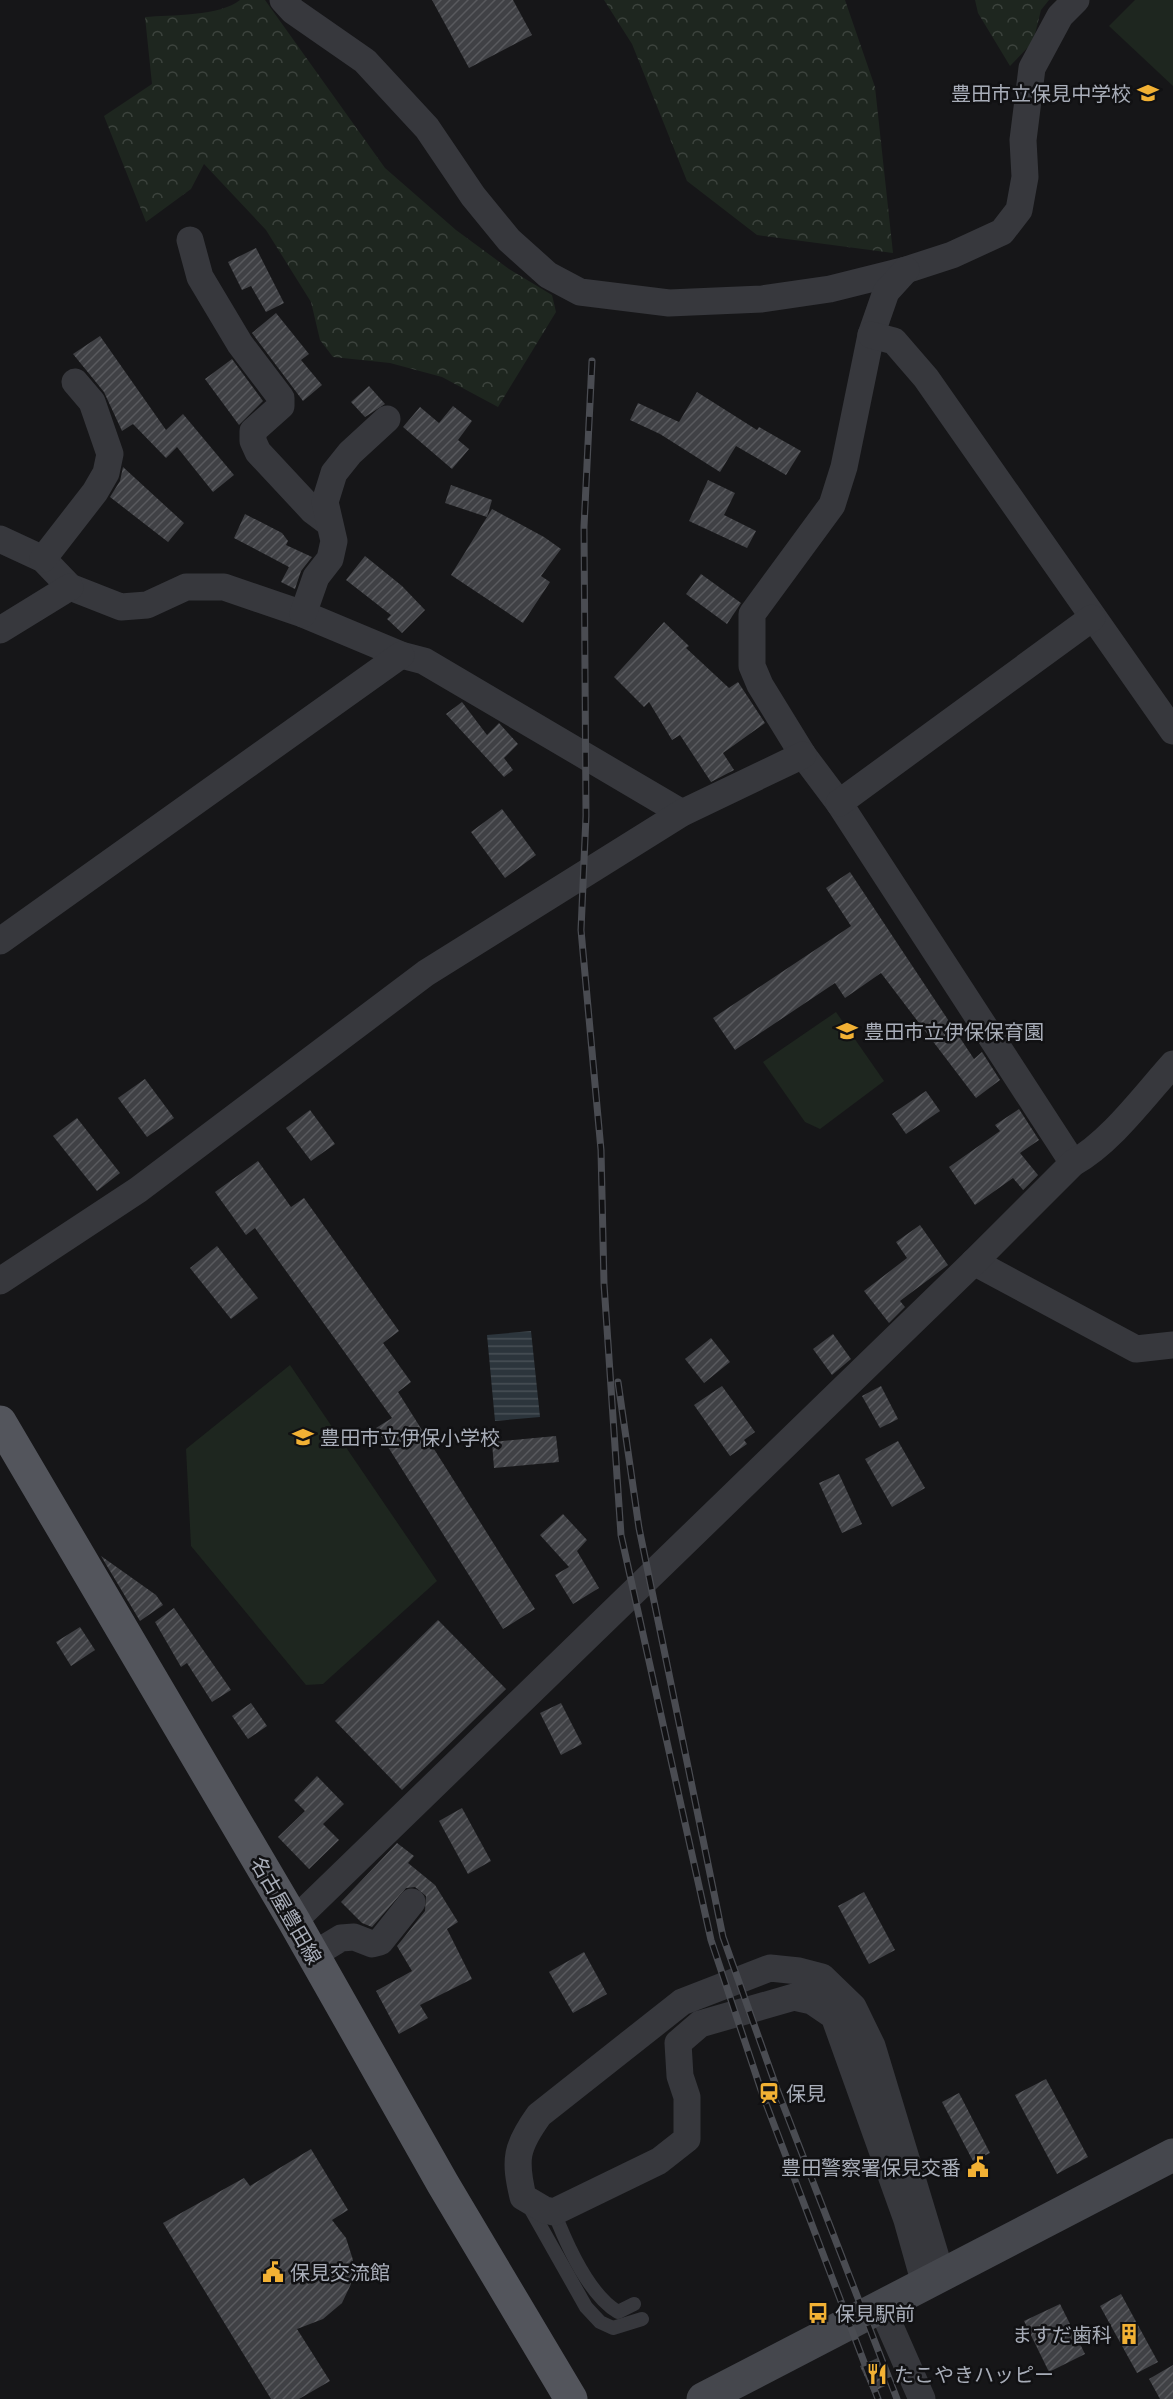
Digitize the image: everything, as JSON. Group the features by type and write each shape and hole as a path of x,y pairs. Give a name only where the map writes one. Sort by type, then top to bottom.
{"main road":[{"name":"名古屋豊田線","path":"0,1422 294,1921 443,2184 571,2399"}],"street":[{"path":"283,0 293,11 365,61 427,128 473,196 509,240 549,275 580,292 669,303 762,299 830,289 906,270 952,255 1002,232 1019,210 1024,177 1023,140 1032,68 1060,16 1076,0"},
{"path":"190,240 200,277 240,344 281,398 281,406 253,431 253,441 258,452 313,511 329,523"},
{"path":"906,270 886,292 871,335 844,467 832,505 752,614 752,666 760,686 803,755 839,802 1073,1163"},
{"path":"871,335 894,341 926,378 985,459 1092,618 1173,731"},
{"path":"44,559 95,492 106,473 110,454 92,402 75,382"},
{"path":"303,614 316,577 330,559 334,541 325,502 334,472 350,453 387,419"},
{"path":"0,539 44,559 70,587 121,607 147,604 186,587 224,587 303,614 401,655 424,661 682,813"},
{"path":"0,630 70,587"},
{"path":"839,802 1092,618"},
{"path":"0,941 401,655"},
{"path":"0,1281 138,1190 426,973 682,813 803,755"},
{"path":"294,1921 974,1262 1073,1163 1083,1157 1122,1120 1173,1064"},
{"path":"974,1262 1136,1349 1173,1345"},
{"path":"313,1955 341,1938 354,1937 372,1944 380,1942 412,1902"},
{"path":"770,1968 799,1971 822,1977 853,2007 872,2046 933,2279 907,2220 834,2016 812,2001 794,1997 700,2024 678,2043 680,2076 687,2097 687,2139 659,2161 554,2211 545,2210 523,2197 516,2169 522,2139 539,2115 682,2002 770,1968"},
{"path":"704,2399 1173,2155"},
{"path":"882,2308 922,2399"}],"lane":[{"path":"523,2197 586,2307 600,2322 613,2328 642,2319"},
{"path":"554,2211 571,2252 608,2306 618,2312 634,2304"}],"green space":[{"path":"240,0 265,0 385,168 456,230 509,269 552,295 556,312 498,407 442,377 390,363 333,357 320,340 311,302 266,230 204,164 191,189 146,222 104,116 152,84 145,17 208,12"},
{"path":"604,0 845,0 875,87 893,253 757,235 687,181 632,44"},
{"path":"975,0 1049,0 1041,10 1033,42 1010,66 978,13"},
{"path":"1135,0 1173,0 1173,86 1109,26"},
{"path":"836,1012 884,1081 820,1129 805,1122 763,1062"},
{"path":"290,1365 437,1581 323,1684 306,1685 191,1546 186,1449"}],"shaded area":[{"path":"531,1331 540,1417 495,1421 487,1335"}],"building":[{"path":"432,0 513,0 532,35 469,68"},
{"path":"256,248 284,303 266,312 251,286 242,290 228,262"},
{"path":"276,313 309,354 301,360 322,385 303,401 252,333"},
{"path":"100,336 166,430 183,414 234,475 213,492 177,447 166,458 133,424 122,431 104,392 73,354"},
{"path":"232,359 263,401 239,425 205,379"},
{"path":"369,386 385,404 365,417 351,402"},
{"path":"697,392 757,430 759,427 801,451 786,475 736,446 720,472 660,434 630,420 638,403 679,422"},
{"path":"453,406 472,421 458,440 469,449 452,469 403,427 420,407 439,423"},
{"path":"123,467 184,523 168,542 110,497 120,481"},
{"path":"708,480 735,493 724,515 756,531 747,548 689,521"},
{"path":"451,485 492,500 487,517 445,503"},
{"path":"492,509 544,537 561,549 541,576 550,582 523,623 451,575"},
{"path":"245,514 282,533 288,541 286,545 312,557 301,571 295,589 281,582 289,567 234,538"},
{"path":"365,556 402,586 425,610 402,633 387,619 391,615 346,580"},
{"path":"701,574 741,603 727,624 686,594"},
{"path":"664,622 689,646 686,648 729,688 738,682 765,723 723,753 734,770 711,782 680,735 672,740 649,702 644,707 614,677"},
{"path":"462,702 487,735 499,723 518,744 504,758 513,770 504,777 446,714"},
{"path":"502,809 536,855 505,878 471,832"},
{"path":"850,872 974,1059 982,1052 1000,1080 976,1098 881,973 845,998 835,983 735,1050 713,1018 851,926 826,888"},
{"path":"145,1079 174,1118 147,1137 118,1098"},
{"path":"926,1091 940,1111 906,1134 892,1114"},
{"path":"1019,1109 1039,1140 1020,1153 1038,1175 1023,1190 1013,1178 975,1205 949,1167 1000,1131 995,1125"},
{"path":"310,1110 335,1144 311,1161 286,1128"},
{"path":"77,1118 120,1173 97,1191 53,1136"},
{"path":"258,1161 291,1207 304,1198 399,1331 383,1343 411,1382 398,1392 535,1609 503,1629 376,1428 392,1418 255,1228 246,1235 215,1192"},
{"path":"920,1225 948,1265 900,1301 905,1307 889,1323 864,1291 907,1258 896,1242"},
{"path":"217,1246 258,1298 231,1319 190,1268"},
{"path":"833,1334 851,1359 832,1375 813,1349"},
{"path":"711,1338 730,1362 704,1383 685,1359"},
{"path":"722,1386 755,1432 744,1440 747,1444 730,1456 694,1405"},
{"path":"881,1386 898,1419 880,1428 862,1396"},
{"path":"556,1436 559,1462 494,1468 492,1442"},
{"path":"898,1441 925,1488 892,1507 865,1459"},
{"path":"839,1474 862,1524 842,1533 819,1483"},
{"path":"563,1514 587,1540 577,1551 599,1588 573,1604 555,1575 569,1567 540,1535"},
{"path":"101,1556 156,1595 163,1605 140,1621"},
{"path":"174,1608 231,1690 212,1702 187,1663 181,1667 155,1622"},
{"path":"438,1620 506,1689 402,1790 335,1721"},
{"path":"80,1627 95,1650 71,1666 56,1642"},
{"path":"251,1703 267,1726 248,1739 232,1716"},
{"path":"561,1703 582,1744 561,1755 540,1713"},
{"path":"317,1776 344,1804 323,1824 339,1840 309,1869 278,1837 305,1811 294,1800"},
{"path":"462,1808 491,1861 468,1874 439,1821"},
{"path":"397,1843 414,1856 408,1863 435,1885 458,1922 447,1929 472,1979 420,2005 428,2018 399,2034 376,1991 412,1971 397,1946 425,1911 426,1896 415,1887 406,1888 372,1927 362,1923 341,1902"},
{"path":"864,1892 895,1950 869,1964 838,1906"},
{"path":"584,1952 607,1994 573,2013 549,1972"},
{"path":"1046,2079 1088,2157 1057,2174 1015,2095"},
{"path":"959,2093 990,2153 973,2161 942,2102"},
{"name":"保見交流館","path":"311,2149 348,2210 332,2220 346,2238 353,2260 351,2284 342,2303 323,2319 297,2329 330,2381 299,2399 271,2399 163,2223 244,2178 250,2186"},
{"name":"ますだ歯科","path":"1121,2294 1158,2362 1137,2373 1100,2306"},
{"path":"1060,2304 1085,2354 1049,2372 1024,2321"},
{"name":"たこやきハッピー","path":"882,2356 894,2382 872,2392 860,2366"},
{"path":"1173,2365 1173,2399 1160,2399 1149,2379"}],"railway":[{"path":"592,361 584,527 586,816 581,930 601,1150 604,1284 621,1535 711,1940 762,2093 878,2399"},
{"path":"618,1382 639,1528 723,1937 777,2089 897,2399"}],"place":[{"name":"豊田市立保見中学校","path":"1148,93"},
{"name":"豊田市立伊保保育園","path":"847,1031"},
{"name":"豊田市立伊保小学校","path":"303,1437"},
{"name":"保見","path":"769,2093"},
{"name":"豊田警察署保見交番","path":"978,2167"},
{"name":"保見交流館","path":"273,2272"},
{"name":"保見駅前","path":"818,2313"},
{"name":"ますだ歯科","path":"1129,2334"},
{"name":"たこやきハッピー","path":"877,2374"}]}
